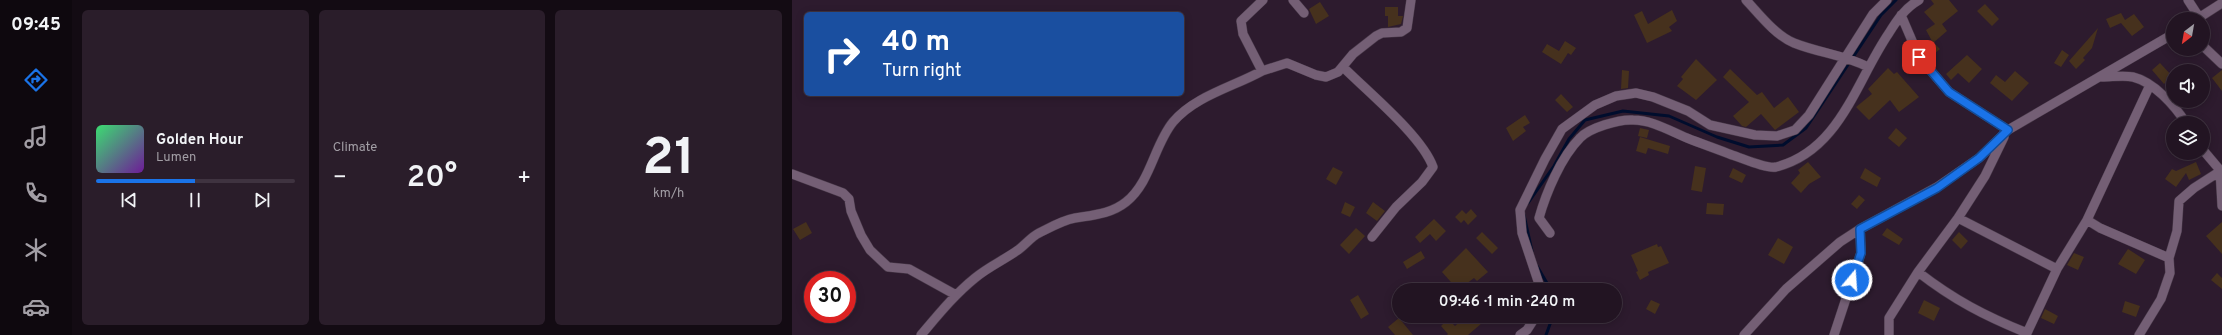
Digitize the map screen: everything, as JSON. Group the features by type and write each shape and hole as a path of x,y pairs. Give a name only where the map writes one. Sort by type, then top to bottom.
{"street":[{"path":"1262,71 1243,34 1241,21 1263,0"},
{"path":"1293,0 1304,13"},
{"path":"921,335 956,295 976,277 1019,249 1037,234 1074,218 1110,212 1126,202 1138,189 1151,165 1165,133 1186,109 1262,71 1287,63 1316,75 1326,76 1338,72 1353,54 1382,32 1401,32 1407,28 1411,0"},
{"path":"1746,0 1780,33 1794,43 1865,65"},
{"path":"1539,283 1522,233 1520,210 1545,159 1562,129 1595,105 1616,96 1636,93 1653,97 1688,111 1710,125 1755,134 1777,136 1795,130 1808,116 1873,14 1887,0"},
{"path":"1550,233 1539,218 1543,202 1555,175 1580,137 1602,126 1633,120 1657,125 1751,162 1774,167 1802,156 1825,138 1842,116 1865,65 1877,50 1900,15 1919,0"},
{"path":"2188,0 2195,12"},
{"path":"2208,12 2222,3"},
{"path":"1900,15 1919,57 1949,92 2008,130"},
{"path":"1744,335 1786,289 1840,242 1860,229 1937,188 1979,158 2008,130 2102,77 2166,38"},
{"path":"2210,53 2222,64"},
{"path":"1343,67 1411,134 1429,154 1433,167 1422,182 1396,207 1372,237"},
{"path":"2102,77 2133,77 2150,85 2164,97 2180,116"},
{"path":"1918,272 1943,292 1972,309 2028,334 2057,269 2087,220 2150,85"},
{"path":"1889,335 1889,318 1918,272 1958,218 1985,176 2008,130"},
{"path":"2210,158 2221,170 2222,206"},
{"path":"2139,335 2161,299 2170,273 2169,258 2177,231 2179,201 2221,170"},
{"path":"792,174 843,193 849,199 851,211 861,235 870,250 888,267 910,270 956,295"},
{"path":"1958,218 2057,269"},
{"path":"2087,220 2100,228 2169,258"},
{"path":"1834,335 1861,253 1860,229"},
{"path":"1520,335 1527,330 1532,323"}],"building":[{"path":"1931,0 1949,0 1958,11 1942,24 1947,31 1933,43 1926,30 1935,24 1924,12 1934,4"},
{"path":"1320,2 1329,16 1316,24 1309,9"},
{"path":"1985,4 1999,19 1992,26 1977,11"},
{"path":"1385,7 1398,7 1398,16 1403,16 1401,24 1388,27 1388,16 1385,16"},
{"path":"1672,10 1677,21 1669,27 1672,31 1647,43 1634,15 1642,11 1648,24"},
{"path":"2121,13 2125,20 2134,14 2144,27 2132,36 2121,23 2110,28 2106,19"},
{"path":"2098,28 2092,48 2083,58 2085,60 2076,69 2069,61"},
{"path":"1565,41 1576,48 1571,55 1568,53 1561,64 1542,52 1547,44 1559,51"},
{"path":"1934,43 1940,49 1933,55 1927,49"},
{"path":"2062,50 2069,55 2061,67 2054,63"},
{"path":"1967,55 1982,69 1969,83 1958,73 1951,80 1946,74"},
{"path":"1696,59 1717,80 1696,100 1677,86 1683,79 1681,77"},
{"path":"2160,63 2166,70 2166,82 2164,84 2152,70"},
{"path":"1888,68 1894,74 1897,72 1919,97 1899,112 1890,100 1869,120 1856,107 1872,94 1868,89"},
{"path":"1730,69 1757,95 1762,92 1774,108 1788,97 1799,112 1775,130 1761,114 1746,127 1742,126 1733,116 1749,102 1723,77"},
{"path":"1622,70 1629,71 1628,88 1621,89"},
{"path":"2222,70 2222,91 2212,78"},
{"path":"2015,71 2029,83 2012,101 1990,83 1996,75 2005,82"},
{"path":"1561,94 1573,107 1567,112 1555,100"},
{"path":"1525,115 1530,123 1523,127 1526,131 1513,141 1506,128"},
{"path":"1640,128 1649,130 1647,138 1638,136"},
{"path":"1896,128 1907,138 1899,147 1888,138"},
{"path":"1640,137 1670,146 1668,154 1648,148 1646,154 1636,151"},
{"path":"1808,162 1821,177 1809,184 1801,193 1791,183 1800,173 1798,170"},
{"path":"2196,162 2201,174 2189,180 2186,173 2176,187 2165,179 2172,169 2176,171"},
{"path":"1695,166 1706,168 1702,192 1691,190"},
{"path":"1333,167 1343,172 1336,185 1326,179"},
{"path":"1733,168 1746,175 1742,183 1729,177"},
{"path":"1865,168 1881,178 1877,187 1860,178"},
{"path":"1859,195 1865,200 1857,209 1851,204"},
{"path":"1345,202 1355,207 1350,217 1341,213"},
{"path":"1373,202 1385,211 1377,221 1366,213"},
{"path":"1707,203 1724,204 1723,215 1706,214"},
{"path":"1471,209 1477,216 1468,225 1464,220 1461,223 1455,217 1462,210 1466,214"},
{"path":"1434,219 1446,231 1436,241 1430,234 1420,243 1415,237"},
{"path":"806,222 812,233 800,240 793,229"},
{"path":"2222,222 2222,254 2206,236"},
{"path":"1356,228 1365,236 1349,254 1340,245"},
{"path":"1887,228 1903,239 1899,245 1882,235"},
{"path":"1482,232 1498,248 1492,254 1476,238"},
{"path":"1959,232 1968,241 1961,249 1952,240"},
{"path":"1778,238 1793,247 1784,264 1768,255"},
{"path":"1657,244 1658,247 1661,246 1669,263 1648,272 1649,275 1640,280 1631,255"},
{"path":"1466,248 1488,272 1477,281 1474,278 1467,283 1452,283 1442,272"},
{"path":"2128,249 2145,260 2136,274 2118,264"},
{"path":"1421,251 1425,258 1407,269 1403,262"},
{"path":"2074,253 2084,257 2078,270 2067,265"},
{"path":"2217,273 2222,278 2222,289 2211,280"},
{"path":"1358,295 1369,314 1361,319 1350,300"},
{"path":"1651,300 1660,304 1655,314 1646,309"},
{"path":"1924,300 1940,308 1934,321 1918,313"},
{"path":"2125,301 2140,306 2136,317 2122,312"},
{"path":"2045,309 2058,316 2054,324 2041,318"},
{"path":"1393,323 1403,323 1413,335 1395,335 1388,327"},
{"path":"1444,323 1452,323 1455,326 1458,323 1482,323 1468,335 1447,335 1448,334 1441,326"}],"waterway":[{"path":"1528,203 1554,166 1569,139 1585,120 1623,111 1669,116 1717,137 1749,147 1783,145 1806,128 1881,15 1896,0"},
{"path":"1524,215 1532,251"},
{"path":"1537,266 1547,283"},
{"path":"1546,335 1550,323"}],"route":[{"path":"1852,280 1861,253 1860,229 1937,188 1979,158 2008,130 1984,116 1949,92 1919,57"}]}
